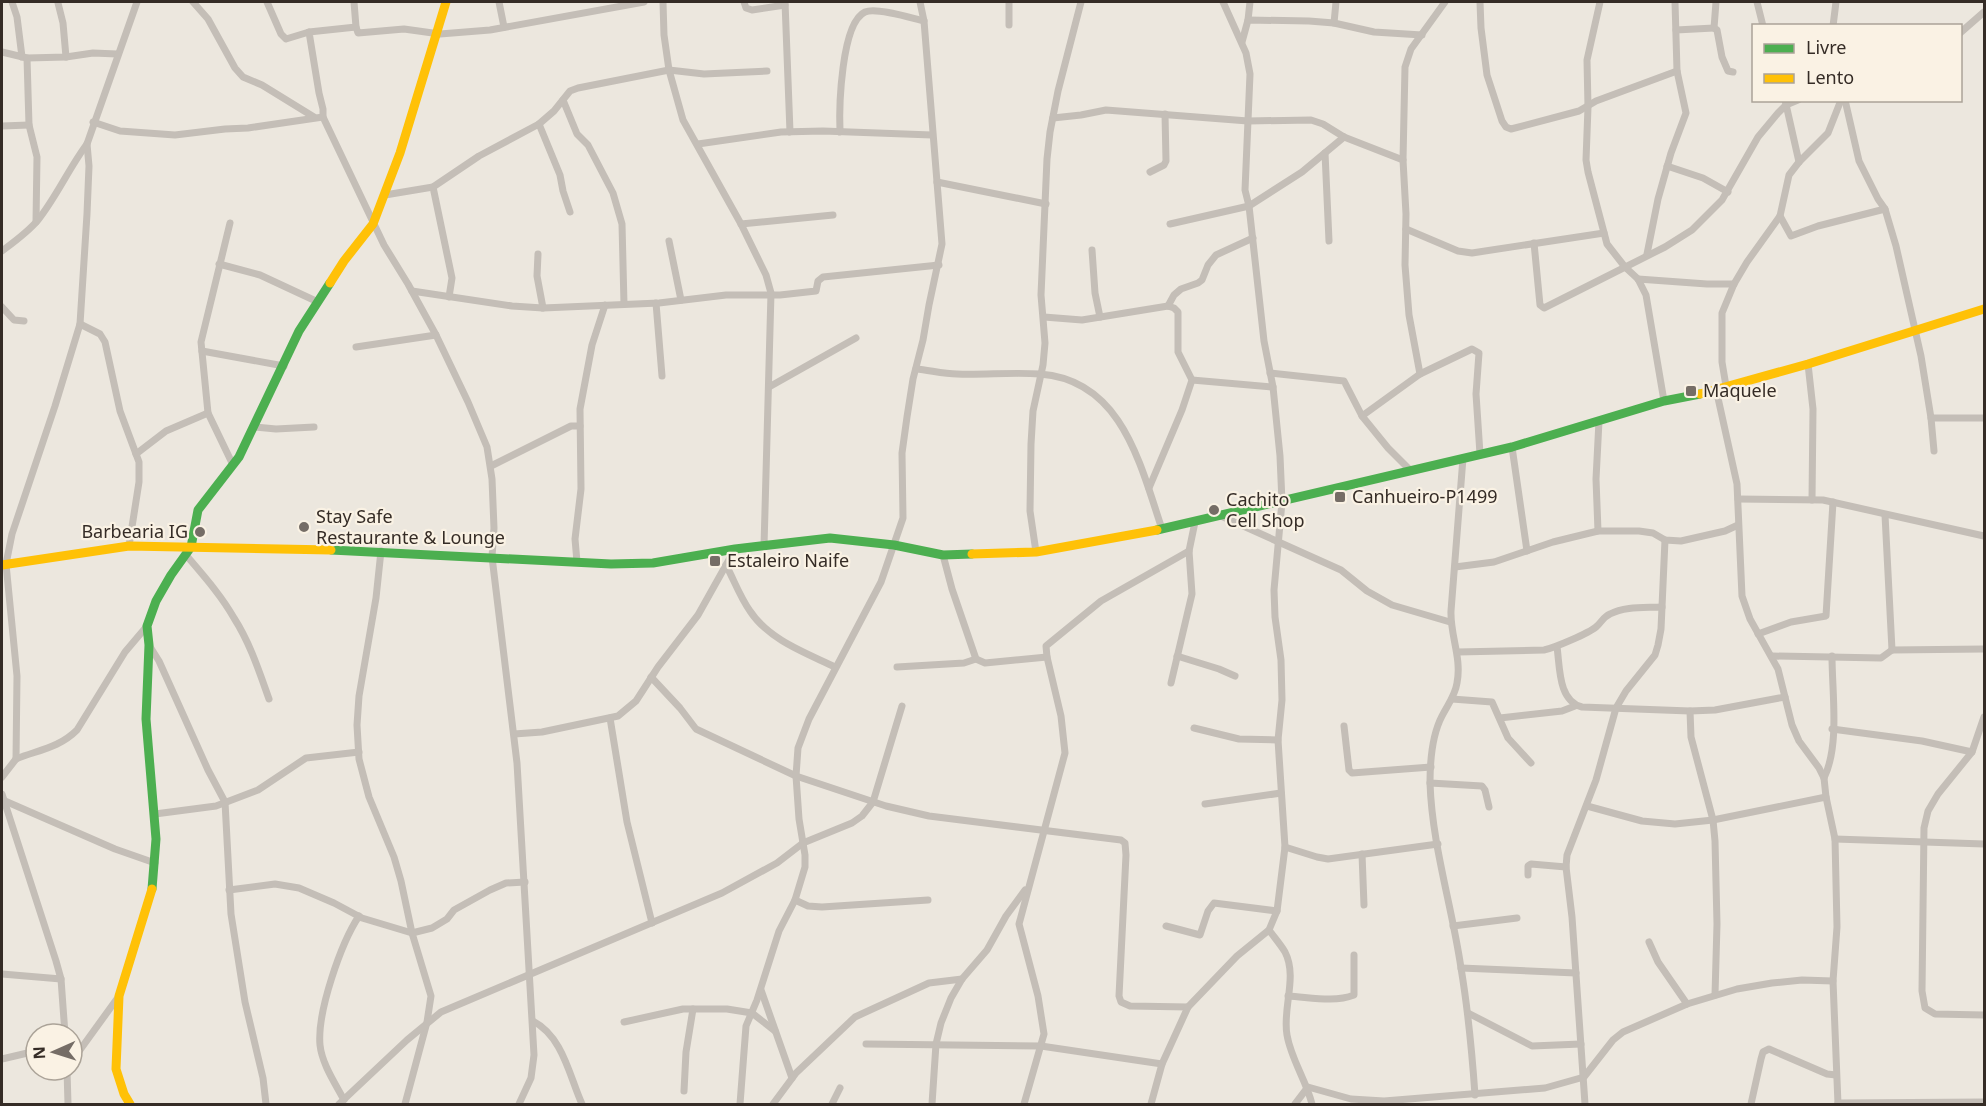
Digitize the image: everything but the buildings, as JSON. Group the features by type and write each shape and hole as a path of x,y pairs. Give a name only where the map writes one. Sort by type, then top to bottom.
{"street":[{"path":"12,2 25,57 29,125 37,157 36,222"},
{"path":"16,759 17,676 12,608 4,565 80,324 87,214 87,144 137,2"},
{"path":"193,2 208,19 235,68 243,77 272,90 314,117"},
{"path":"267,2 281,34 286,39 309,32 356,27"},
{"path":"354,2 358,33 405,29 436,34 490,30 622,3 644,2"},
{"path":"2,777 16,759 49,749 67,740 77,730 124,652 147,626 156,601 188,551 198,510 233,465 255,427 299,331 373,224 400,153 446,2"},
{"path":"499,2 504,27"},
{"path":"663,2 664,35 669,70 683,120 741,224 766,275 771,293 764,546"},
{"path":"744,2 746,8 752,10 785,3 790,132"},
{"path":"740,1104 746,1026 761,989 779,931 795,900 805,867 796,776 798,748 808,719 881,582 903,518 902,453 916,369 942,244 924,21 920,2"},
{"path":"1009,2 1009,24"},
{"path":"1036,552 1030,511 1033,411 1043,365 1045,343 1041,295 1047,159 1053,118 1081,2"},
{"path":"1151,1104 1162,1065 1188,1007 1237,956 1269,930 1277,911 1285,847 1278,740 1282,700 1281,660 1274,590 1282,502 1280,456 1273,387 1264,341 1249,207 1245,190 1250,74 1242,42 1223,2"},
{"path":"1242,42 1250,2"},
{"path":"1334,23 1336,2"},
{"path":"1420,374 1408,315 1405,265 1403,160 1405,66 1412,49 1445,2"},
{"path":"1480,2 1487,75 1506,127 1511,129 1546,121 1677,70"},
{"path":"1600,2 1587,60 1586,160 1607,243 1625,267 1638,279 1646,296 1664,401"},
{"path":"1647,254 1667,166 1686,113 1677,70 1675,2"},
{"path":"1716,2 1714,28 1717,30 1722,57 1728,70 1733,72"},
{"path":"1757,2 1762,24"},
{"path":"1833,24 1836,2"},
{"path":"58,3 63,23 66,57"},
{"path":"840,132 842,73 846,48 860,16 873,11 924,21"},
{"path":"1962,31 1984,12"},
{"path":"1248,20 1334,23 1374,32 1422,35"},
{"path":"1676,30 1714,28"},
{"path":"309,32 323,117 373,224 436,335 472,410 487,447 491,466 494,528 492,557 514,734 533,1021 534,1068 519,1104"},
{"path":"2,52 25,57 117,54"},
{"path":"385,195 433,187 479,156 539,124 570,92 578,88 669,70 704,74 767,70"},
{"path":"563,100 577,134 588,145 613,194 622,224 624,304"},
{"path":"1726,386 1722,362 1722,313 1734,284 1747,262 1780,216 1790,176 1799,162 1828,133 1842,102"},
{"path":"1844,102 1859,161 1885,209 1896,246 1909,310 1916,330 1931,418 1934,451"},
{"path":"1785,103 1799,162"},
{"path":"1534,243 1540,305 1544,308 1680,239 1722,200 1758,137 1785,103"},
{"path":"1053,118 1106,110 1248,121 1311,120 1323,124 1344,137 1403,160"},
{"path":"1150,172 1164,165 1166,161 1165,114"},
{"path":"93,123 120,131 175,135 225,129 248,129 323,117"},
{"path":"539,124 560,175 570,212"},
{"path":"2,126 29,125"},
{"path":"698,144 790,132 932,135"},
{"path":"1170,224 1249,207 1302,172 1344,137"},
{"path":"2,251 36,222 87,144"},
{"path":"1325,153 1329,241"},
{"path":"1667,166 1703,178 1728,192"},
{"path":"937,182 1046,204"},
{"path":"433,187 452,278 449,297"},
{"path":"1780,216 1791,236 1818,226 1885,209"},
{"path":"741,224 833,215"},
{"path":"230,223 201,342 208,413 233,465"},
{"path":"1406,229 1465,253 1605,232"},
{"path":"1168,306 1174,294 1202,280 1208,265 1216,255 1252,238"},
{"path":"669,241 681,300"},
{"path":"1092,250 1095,293 1100,317"},
{"path":"538,254 537,276 543,308"},
{"path":"219,264 260,275 318,302"},
{"path":"412,291 512,306 543,308 656,303 726,295 771,293 780,295 816,291 818,280 823,277 939,265"},
{"path":"1638,279 1734,284"},
{"path":"656,303 662,376"},
{"path":"577,562 575,539 580,489 580,426 587,369 605,305"},
{"path":"1044,317 1082,320 1168,306 1178,312 1178,352 1192,380 1182,411 1149,488"},
{"path":"2,307 14,320 24,321"},
{"path":"4,565 129,546 188,551 381,551 611,564 652,563 735,549 830,538 894,545 944,555 1036,552 1196,522 1512,447 1664,401 1808,364 1984,309"},
{"path":"80,324 100,334 105,342 120,411 136,454 139,482 129,546"},
{"path":"356,347 436,335"},
{"path":"769,387 856,338"},
{"path":"1362,416 1420,374 1472,350 1479,353 1476,394 1480,454"},
{"path":"202,351 284,366"},
{"path":"1808,364 1813,409 1812,500"},
{"path":"916,369 954,374 1040,374 1068,378 1085,387 1117,415 1149,488 1162,529"},
{"path":"1270,373 1344,381 1362,416 1388,448 1412,471"},
{"path":"1192,380 1273,387"},
{"path":"1716,389 1734,467 1738,499 1742,596 1750,619 1778,669 1795,733 1824,778 1835,839 1838,927 1833,981 1838,1104 1984,1102"},
{"path":"136,454 166,431 208,413"},
{"path":"1931,418 1984,418"},
{"path":"1598,531 1596,479 1599,421"},
{"path":"491,466 571,426 580,426"},
{"path":"255,427 276,429 314,427"},
{"path":"1512,447 1527,551"},
{"path":"1463,458 1450,622 1458,652 1458,681 1436,736 1430,783 1433,817 1468,1013 1475,1095"},
{"path":"1738,499 1833,502 1984,536"},
{"path":"1758,634 1791,622 1826,616 1833,502"},
{"path":"1885,515 1892,650"},
{"path":"1221,516 1341,570 1367,591 1392,605 1450,622"},
{"path":"1171,683 1192,594 1189,552 1196,522"},
{"path":"1455,567 1494,562 1553,542 1598,531 1639,531 1653,533 1665,540 1681,541 1702,538 1738,525"},
{"path":"1585,1104 1566,867 1567,855 1587,806 1616,708 1626,691 1655,655 1661,629 1665,540"},
{"path":"514,734 542,732 618,716 636,701 698,615 735,549"},
{"path":"188,551 234,618 251,650 269,699"},
{"path":"381,551 376,598 359,696 357,725 359,752 369,797 401,881 412,933 431,996 428,1022 405,1104"},
{"path":"1024,1104 1044,1034 1043,1019 1019,924 1065,753 1046,646 1101,601 1189,552"},
{"path":"944,555 952,589 976,659"},
{"path":"726,566 749,611 763,627 786,644 835,667"},
{"path":"1458,652 1544,650 1557,647 1597,626 1602,618 1612,613 1625,609 1662,607"},
{"path":"130,1104 124,1094 117,1069 116,1026 119,996 146,913 154,880 155,814 146,719 147,626"},
{"path":"148,645 159,661 208,770 225,802 229,890 245,1002 263,1078 266,1104"},
{"path":"1557,647 1560,674 1566,697 1575,706"},
{"path":"1772,656 1881,658 1892,650 1984,649"},
{"path":"1177,656 1235,676"},
{"path":"1824,778 1830,765 1832,656"},
{"path":"897,667 964,663 976,659 985,663 1047,657"},
{"path":"651,678 680,708 696,729 796,776 873,802 929,816 1114,839 1125,843 1119,996 1121,1002 1130,1006 1188,1007"},
{"path":"1500,718 1562,711 1575,706 1598,709 1715,710 1785,697"},
{"path":"1452,699 1492,702 1508,738 1531,763"},
{"path":"359,916 350,930 338,960 321,1032 322,1055 342,1102 441,1011 722,893 777,863 802,843 843,828 862,816 873,802 902,706"},
{"path":"1690,711 1691,737 1695,756 1713,820 1717,924 1715,995"},
{"path":"1984,717 1972,753 1938,794 1928,811 1924,828 1922,991 1925,1008 1935,1014 1984,1015"},
{"path":"610,718 627,822 651,923"},
{"path":"1344,726 1352,773 1431,767"},
{"path":"1194,728 1239,739 1278,740"},
{"path":"1832,729 1940,744 1972,753"},
{"path":"155,814 216,806 258,790 306,758 359,752"},
{"path":"1430,783 1482,786 1489,807"},
{"path":"1205,804 1281,793"},
{"path":"2,794 61,979 64,1022"},
{"path":"1587,806 1642,821 1675,824 1713,820 1826,797"},
{"path":"5,801 115,849 155,863"},
{"path":"1835,839 1984,844"},
{"path":"1285,847 1328,859 1438,844"},
{"path":"1362,855 1364,905"},
{"path":"1528,875 1528,866 1531,864 1566,867"},
{"path":"229,890 275,884 298,888 359,916 412,933 432,928 447,919 454,910 490,890 506,883 525,882"},
{"path":"932,1104 936,1044 941,1023 962,979 987,950 1006,916 1028,884"},
{"path":"795,900 808,906 822,907 928,900"},
{"path":"1166,926 1200,935 1208,910 1214,903 1277,911"},
{"path":"1453,926 1517,918"},
{"path":"1269,930 1285,951 1288,959 1287,1036 1308,1087 1312,1104"},
{"path":"1649,942 1658,962 1687,1004"},
{"path":"1288,996 1326,999 1346,998 1354,995 1354,955"},
{"path":"1461,968 1576,973"},
{"path":"2,974 61,979"},
{"path":"773,1104 792,1078 830,1038 855,1017 929,983 962,979"},
{"path":"1308,1087 1366,1101 1420,1101 1545,1088 1584,1077 1613,1040 1623,1032 1687,1004 1772,982 1833,981"},
{"path":"761,989 792,1078"},
{"path":"84,1040 119,996"},
{"path":"624,1022 683,1009 727,1009 752,1013 775,1031"},
{"path":"684,1091 686,1052 693,1009"},
{"path":"1468,1013 1532,1046 1581,1044"},
{"path":"102,1019 116,1026"},
{"path":"533,1021 543,1026 552,1035 582,1104"},
{"path":"866,1044 1041,1046 1162,1065"},
{"path":"1751,1104 1763,1052 1768,1049 1827,1074 1836,1075"},
{"path":"2,1059 24,1054"},
{"path":"67,1082 68,1104"},
{"path":"1295,1104 1308,1087"},
{"path":"832,1104 840,1088"}],"traffic: fast":[{"path":"152,889 156,839 146,719 149,645 147,626 156,601 191,547 198,510 239,457 299,331 330,283"},
{"path":"1157,530 1512,447 1664,401 1700,394"},
{"path":"331,550 611,564 653,563 735,549 830,538 894,545 943,555 972,554"}],"traffic: slow":[{"path":"330,283 373,224 400,153 446,2"},
{"path":"1700,394 1808,364 1984,309"},
{"path":"972,554 1036,552 1157,530"},
{"path":"2,565 129,546 331,550"},
{"path":"130,1104 124,1094 116,1069 119,996 152,889"}],"place":[{"name":"Maquele","path":"1691,391"},
{"name":"Canhueiro-P1499","path":"1340,497"},
{"name":"Cachito Cell Shop","path":"1214,510"},
{"name":"Stay Safe Restaurante & Lounge","path":"304,527"},
{"name":"Barbearia IG","path":"200,532"},
{"name":"Estaleiro Naife","path":"715,561"}]}
